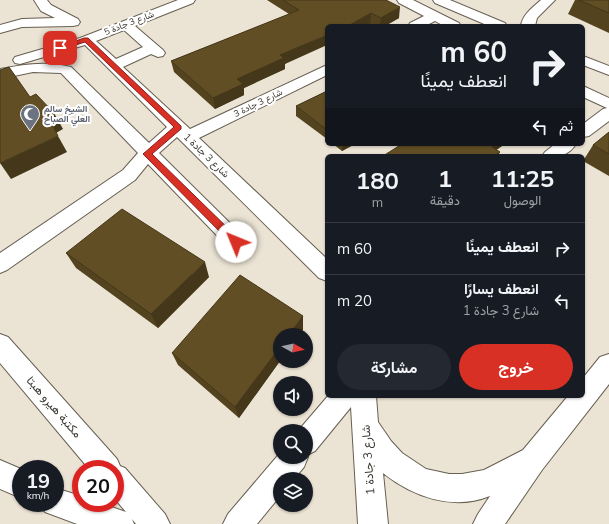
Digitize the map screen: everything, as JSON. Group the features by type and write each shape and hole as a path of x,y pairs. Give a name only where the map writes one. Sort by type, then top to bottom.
{"street":[{"name":"شارع 3 جادة 1","path":"40,0 46,8 73,22 93,36 114,66 325,270"},
{"name":"شارع 3 جادة 5","path":"0,64 35,56 189,0"},
{"path":"403,0 450,24"},
{"path":"439,0 495,24"},
{"path":"528,24 527,22 531,17 549,0"},
{"path":"6,14 22,23"},
{"path":"419,24 435,16"},
{"path":"0,29 22,23 73,22"},
{"path":"114,66 155,51 125,24"},
{"path":"585,61 609,71"},
{"path":"0,74 33,67 52,67 66,70 147,154 236,242"},
{"name":"شارع 3 جادة 3","path":"0,264 129,175 147,154 183,132 325,70"},
{"path":"585,92 609,104"},
{"path":"585,131 609,113"},
{"path":"554,154 564,146"},
{"name":"مكتبة هيرو هبتا","path":"0,345 99,460"},
{"path":"585,395 609,365"},
{"path":"313,434 342,398"},
{"name":"شارع 3 جادة 1","path":"363,398 373,524"},
{"path":"488,524 532,460 582,398"},
{"path":"365,426 391,462 413,479 438,487 464,488 486,483 532,460"},
{"path":"238,524 288,464"},
{"path":"0,474 12,480"},
{"path":"124,488 155,524"},
{"path":"64,505 119,524"}],"building":[{"path":"283,0 386,0 400,7 381,18 371,13 352,24 325,24 325,36 280,55 284,58 237,79 243,84 213,98 171,61 299,10"},
{"path":"579,0 609,0 609,13"},
{"name":"الشيخ سالم العلي الصباح","path":"9,67 30,97 36,94 54,113 48,117 58,136 0,163 0,70"},
{"path":"325,92 325,128 296,106"},
{"path":"609,132 609,154 593,145"},
{"path":"399,146 493,146 492,147 500,152 497,154 386,154"},
{"path":"122,209 205,262 151,314 66,253"},
{"path":"240,275 303,316 294,328 273,328 273,356 235,407 172,353"}],"place":[{"name":"الشيخ سالم العلي الصباح","path":"30,131"}],"route":[{"path":"60,48 86,39 178,127 147,154 236,242"}]}
